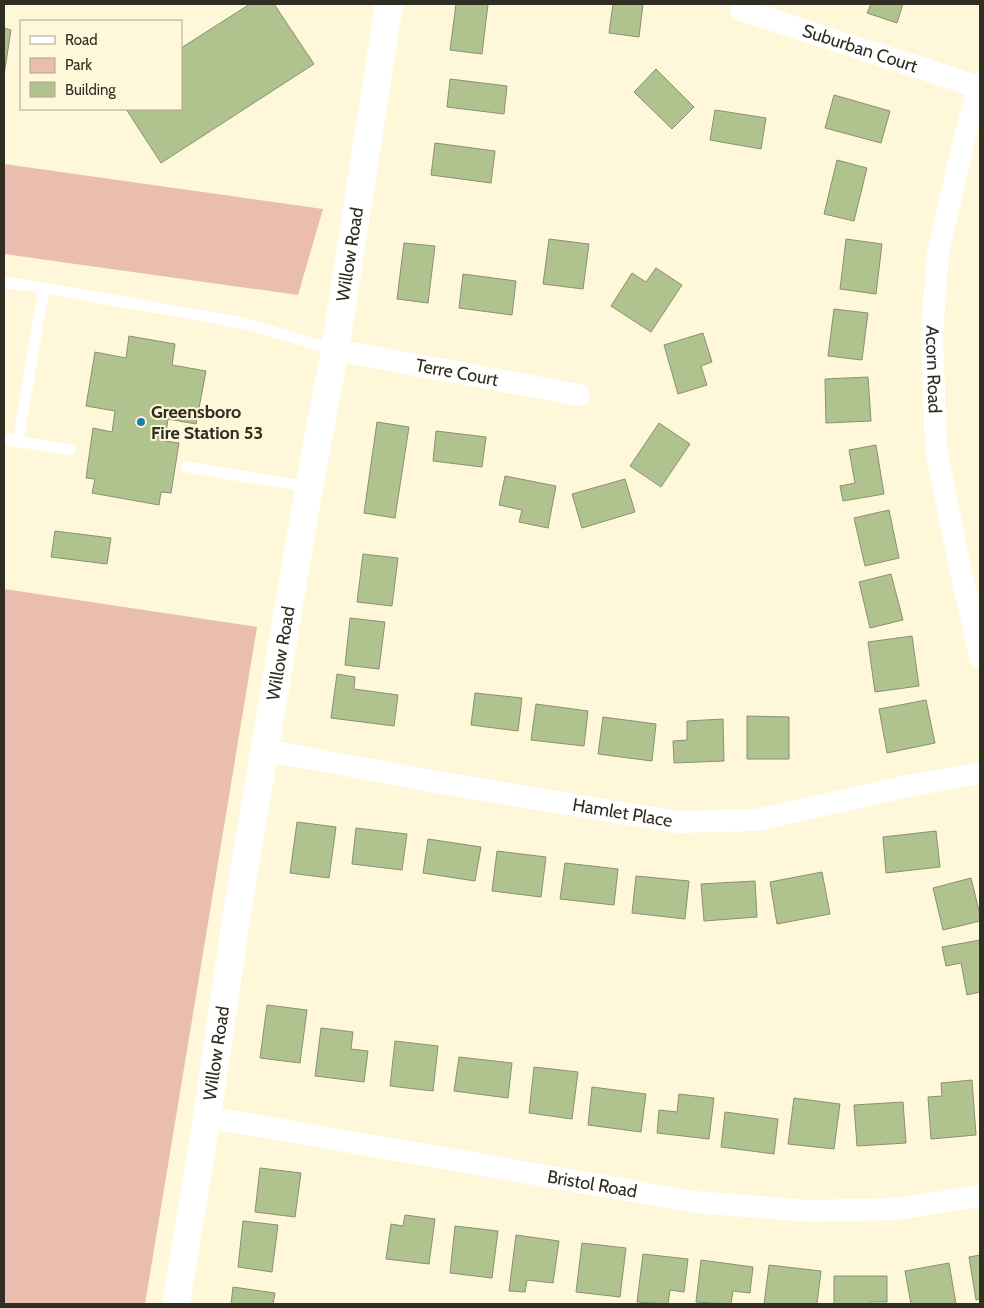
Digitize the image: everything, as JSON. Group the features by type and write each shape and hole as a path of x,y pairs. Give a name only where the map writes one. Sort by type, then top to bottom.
{"street":[{"name":"Willow Road","path":"176,1304 207,1117 236,913 335,350 389,4"},
{"name":"Suburban Court","path":"741,10 980,85"},
{"name":"Acorn Road","path":"980,85 965,136 938,253 932,334 936,450 980,657"},
{"name":"Terre Court","path":"335,350 579,395"},
{"name":"Hamlet Place","path":"264,750 437,782 677,822 757,820 908,786 980,773"},
{"name":"Bristol Road","path":"207,1117 695,1202 809,1211 897,1209 980,1196"}],"lane":[{"path":"4,284 11,283 44,288 243,323 335,350"},
{"path":"18,442 44,288"},
{"path":"4,440 70,450"},
{"path":"187,467 310,487"}],"green space":[{"path":"4,164 323,209 298,295 4,254"},
{"path":"4,589 257,627 145,1304 4,1304"}],"building":[{"path":"250,4 274,4 314,64 161,163 127,110 182,110 182,47"},
{"path":"456,4 488,4 482,54 450,50"},
{"path":"613,4 643,4 639,37 609,33"},
{"path":"871,4 903,4 897,23 867,13"},
{"path":"4,28 11,30 4,75"},
{"path":"656,69 694,107 672,129 634,92"},
{"path":"450,79 507,86 504,114 447,107"},
{"path":"834,95 890,111 881,143 825,128"},
{"path":"715,110 766,118 761,149 710,140"},
{"path":"435,143 495,151 491,183 431,175"},
{"path":"837,160 867,168 854,221 824,214"},
{"path":"549,239 589,244 583,289 543,284"},
{"path":"846,239 882,244 876,294 840,289"},
{"path":"404,243 435,246 428,303 397,299"},
{"path":"656,268 682,285 651,332 611,306 632,273 646,282"},
{"path":"463,274 516,281 512,315 459,308"},
{"path":"834,309 868,313 862,360 828,356"},
{"path":"703,333 712,362 701,366 707,385 678,394 664,345"},
{"name":"Greensboro Fire Station 53","path":"129,336 175,344 172,365 206,371 196,424 168,419 165,441 179,443 171,493 161,492 159,505 92,493 95,479 86,478 93,428 112,432 115,411 86,406 95,352 126,358"},
{"path":"868,377 871,421 826,423 825,379"},
{"path":"377,422 409,427 395,518 364,513"},
{"path":"659,423 690,444 661,487 630,466"},
{"path":"436,431 486,437 482,467 433,461"},
{"path":"876,445 884,494 843,501 840,486 855,483 849,450"},
{"path":"505,476 556,486 548,528 519,522 522,510 499,505"},
{"path":"625,479 635,512 582,528 572,494"},
{"path":"889,510 899,558 865,566 854,518"},
{"path":"55,531 111,538 107,564 51,557"},
{"path":"363,554 398,558 392,606 357,602"},
{"path":"891,574 903,620 870,628 859,582"},
{"path":"350,618 385,622 379,669 345,665"},
{"path":"912,636 919,686 875,692 868,642"},
{"path":"337,674 355,677 354,689 398,695 394,726 331,718"},
{"path":"475,693 522,698 518,731 471,725"},
{"path":"926,700 935,743 887,753 879,709"},
{"path":"536,704 588,711 584,746 531,740"},
{"path":"747,716 789,717 789,759 747,759"},
{"path":"603,717 656,724 652,761 598,754"},
{"path":"723,719 724,761 674,763 673,741 687,740 687,721"},
{"path":"297,822 336,827 329,878 290,873"},
{"path":"356,828 407,834 402,870 352,864"},
{"path":"936,831 940,867 886,873 883,837"},
{"path":"428,839 481,847 475,881 423,873"},
{"path":"497,851 546,857 541,897 492,891"},
{"path":"565,863 618,869 614,905 560,899"},
{"path":"822,872 830,914 777,924 770,882"},
{"path":"636,876 689,881 685,919 632,913"},
{"path":"971,878 980,921 943,930 933,888"},
{"path":"755,881 757,917 704,921 701,884"},
{"path":"980,940 980,992 967,995 961,963 946,966 942,947"},
{"path":"267,1005 307,1010 300,1063 260,1058"},
{"path":"321,1028 353,1032 351,1049 368,1051 364,1082 315,1076"},
{"path":"395,1041 438,1046 433,1091 390,1086"},
{"path":"459,1057 512,1063 508,1098 454,1091"},
{"path":"534,1067 578,1072 572,1119 529,1113"},
{"path":"972,1080 976,1135 931,1139 928,1097 942,1096 941,1083"},
{"path":"592,1087 646,1094 641,1132 588,1125"},
{"path":"679,1094 714,1098 709,1139 657,1133 659,1110 677,1112"},
{"path":"794,1098 840,1104 834,1149 788,1144"},
{"path":"903,1102 906,1143 857,1146 854,1105"},
{"path":"725,1112 778,1119 774,1154 721,1147"},
{"path":"260,1168 301,1173 295,1217 255,1212"},
{"path":"405,1215 435,1219 429,1264 386,1259 391,1224 403,1226"},
{"path":"243,1221 278,1225 272,1272 238,1267"},
{"path":"455,1226 498,1231 492,1278 450,1273"},
{"path":"516,1235 559,1241 553,1283 527,1280 525,1292 509,1291"},
{"path":"582,1243 626,1248 620,1297 576,1292"},
{"path":"643,1254 688,1259 684,1292 670,1290 668,1304 637,1302"},
{"path":"980,1255 980,1299 976,1300 969,1257"},
{"path":"701,1260 753,1267 750,1293 733,1291 731,1304 696,1302"},
{"path":"949,1263 956,1304 911,1304 905,1271"},
{"path":"769,1265 821,1271 817,1304 764,1304"},
{"path":"834,1276 887,1276 887,1302 834,1304"},
{"path":"233,1287 275,1293 273,1304 231,1304"}],"place":[{"name":"Greensboro Fire Station 53","path":"141,422"}]}
